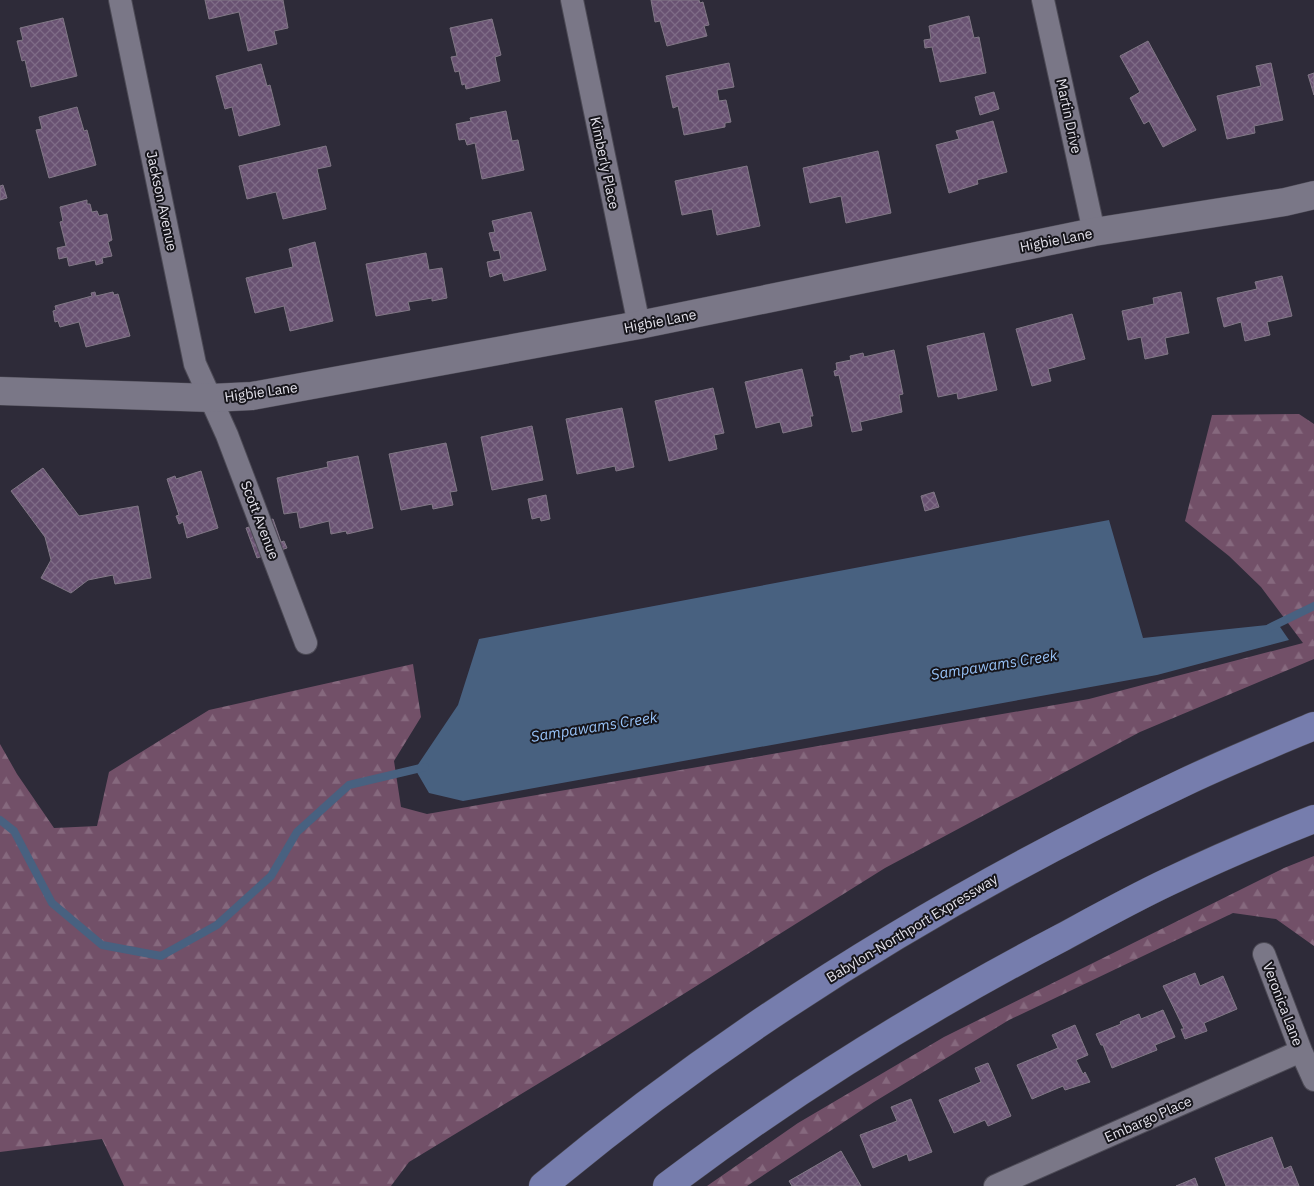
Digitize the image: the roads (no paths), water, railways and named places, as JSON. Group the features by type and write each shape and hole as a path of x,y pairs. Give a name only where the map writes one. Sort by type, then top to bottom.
{"main road":[{"name":"Babylon-Northport Expressway","path":"543,1186 627,1120 739,1038 801,995 926,917 1056,845 1187,781 1314,726"},
{"path":"667,1186 720,1146 795,1095 972,985 1166,883 1314,819"}],"street":[{"name":"Jackson Avenue","path":"120,0 195,364 211,398"},
{"name":"Kimberly Place","path":"572,0 639,325"},
{"name":"Martin Drive","path":"1043,0 1094,232"},
{"name":"Higbie Lane","path":"0,391 211,398 252,396 639,325 1094,232 1314,195"},
{"name":"Scott Avenue","path":"211,398 227,435 306,643"},
{"name":"Veronica Lane","path":"1264,954 1314,1080"},
{"name":"Embargo Place","path":"995,1186 1301,1051"}],"water":[{"path":"1109,520 1143,638 1278,624 1289,640 1157,675 463,801 429,793 415,769 458,705 479,639"}],"waterway":[{"name":"Sampawams Creek","path":"1269,628 1314,606"},
{"name":"Sampawams Creek","path":"0,820 14,831 52,903 102,945 161,956 217,925 271,876 297,832 349,785 425,767"}]}
